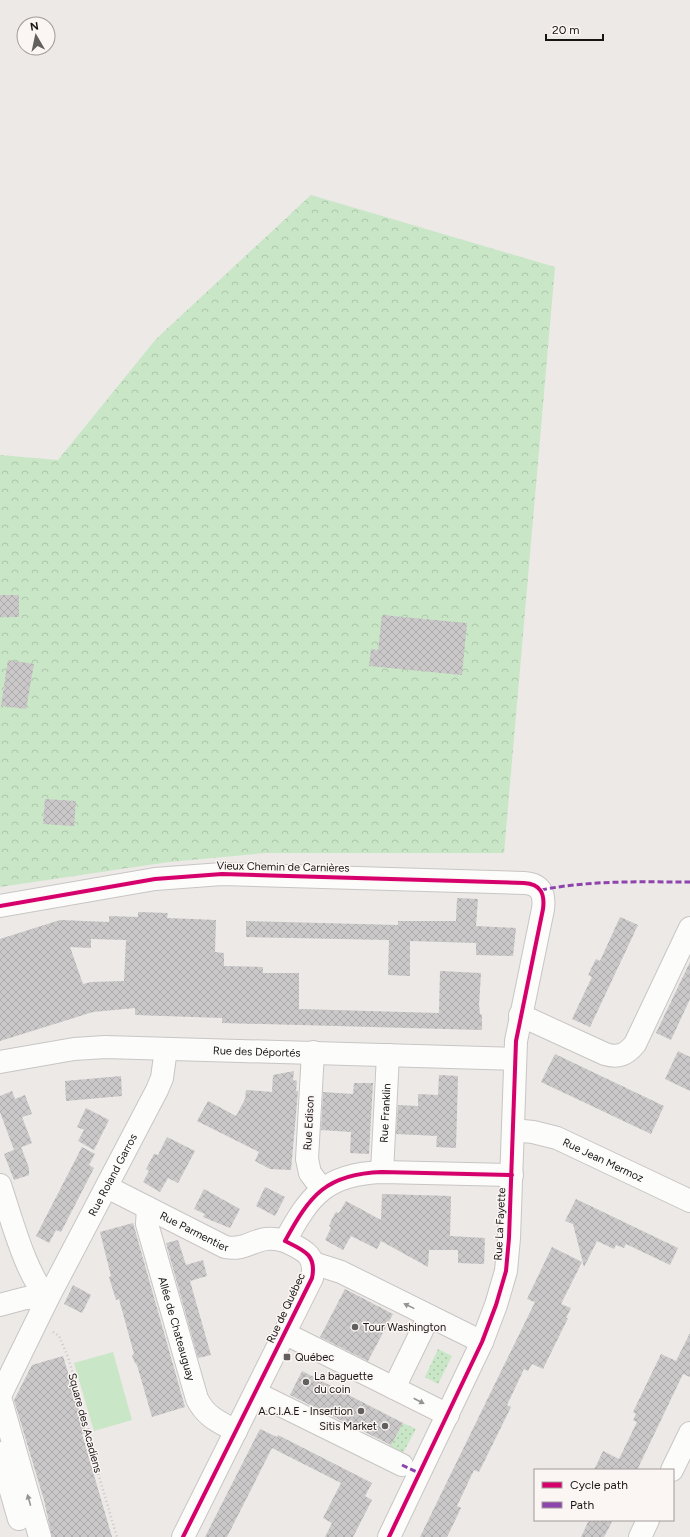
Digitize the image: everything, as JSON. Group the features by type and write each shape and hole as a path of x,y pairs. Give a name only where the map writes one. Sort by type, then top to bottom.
{"street":[{"name":"Vieux Chemin de Carnières","path":"0,906 155,879 222,874 524,883 535,885 541,890"},
{"name":"Rue La Fayette","path":"389,1537 482,1342 496,1306 506,1271 509,1244 512,1175 515,1059 520,1015 543,910 544,898 541,890"},
{"path":"520,1015 605,1054 618,1056 626,1054 635,1044 690,928"},
{"name":"Rue des Déportés","path":"0,1062 90,1048 313,1052 515,1059"},
{"name":"Rue Roland Garros","path":"0,1397 48,1298 157,1090 162,1078 166,1049"},
{"name":"Rue Edison","path":"313,1052 307,1159 310,1172 322,1189"},
{"name":"Rue Franklin","path":"382,1172 388,1055"},
{"name":"Rue Jean Mermoz","path":"513,1130 533,1132 557,1138 690,1201"},
{"path":"285,1241 308,1202 322,1189 340,1179 362,1173 382,1172 512,1175"},
{"path":"0,1185 32,1274 39,1289 48,1298"},
{"name":"Rue Parmentier","path":"107,1187 225,1247 238,1248 269,1238 285,1241"},
{"name":"Allée de Chateauguay","path":"148,1208 147,1224 197,1399 205,1413 211,1419 236,1431"},
{"name":"Rue de Québec","path":"183,1537 312,1278 313,1262 303,1250 285,1241"},
{"path":"313,1262 341,1272 482,1342"},
{"path":"0,1305 26,1298 48,1298"},
{"path":"394,1388 429,1316"},
{"path":"284,1334 448,1415"},
{"path":"256,1393 402,1465"},
{"path":"0,1397 40,1537"},
{"path":"672,1469 689,1436"},
{"path":"0,1453 24,1537"},
{"path":"640,1537 648,1521"}],"green space":[{"path":"311,195 555,267 504,853 266,853 169,862 0,887 0,455 58,460 156,339"},
{"path":"438,1349 452,1356 438,1384 425,1377"},
{"path":"113,1352 132,1420 94,1431 74,1363"},
{"path":"403,1423 416,1429 403,1453 390,1446"}],"building":[{"path":"0,595 19,595 19,617 0,617"},
{"path":"382,615 467,623 462,675 369,666 371,649 378,650"},
{"path":"8,660 34,664 26,709 1,706"},
{"path":"45,799 76,801 74,826 43,824"},
{"path":"457,898 478,899 476,926 516,928 513,956 476,955 476,943 410,941 410,976 388,975 389,940 246,937 246,921 398,925 398,921 456,921"},
{"path":"138,912 168,913 167,918 216,920 215,952 224,953 224,966 263,967 263,973 299,973 299,1009 439,1013 440,971 481,973 479,1005 480,1014 482,1015 482,1030 222,1023 222,1018 135,1015 135,1008 93,1012 0,1041 0,939 60,920 109,922 109,916 138,917","holes":["91,939 126,940 124,981 91,982 83,984 70,947 91,948"]},
{"path":"620,917 638,925 590,1027 572,1019 592,977 588,975 596,959 600,961"},
{"path":"690,962 690,999 671,1040 656,1033"},
{"path":"678,1051 690,1057 690,1091 665,1079"},
{"path":"555,1054 664,1106 651,1134 541,1082"},
{"path":"294,1071 293,1080 297,1081 296,1091 298,1091 291,1170 270,1169 255,1161 259,1152 197,1121 208,1101 236,1116 245,1099 246,1090 272,1092 273,1075"},
{"path":"439,1075 458,1076 456,1148 436,1147 437,1136 396,1134 398,1105 418,1106 418,1094 438,1095"},
{"path":"121,1076 122,1096 66,1101 65,1081"},
{"path":"354,1083 373,1083 369,1154 350,1153 351,1132 321,1130 323,1092 353,1094"},
{"path":"12,1091 15,1099 25,1095 32,1114 22,1117 32,1143 14,1150 0,1112 0,1096"},
{"path":"86,1108 109,1120 94,1150 78,1141 84,1130 77,1127"},
{"path":"167,1137 195,1151 178,1183 168,1178 160,1192 143,1182 149,1171 146,1169 154,1154 158,1155"},
{"path":"21,1147 29,1168 29,1175 14,1180 4,1154"},
{"path":"82,1147 95,1154 89,1165 94,1168 61,1232 56,1230 49,1243 36,1236"},
{"path":"265,1187 285,1197 275,1216 256,1206"},
{"path":"204,1189 240,1209 230,1228 203,1217 205,1214 194,1209"},
{"path":"382,1194 451,1196 450,1236 485,1238 484,1264 458,1263 458,1250 429,1250 428,1267 381,1241 377,1249 351,1236 343,1250 325,1240 331,1228 329,1226 332,1219 336,1212 339,1213 346,1201 381,1220"},
{"path":"576,1199 678,1248 670,1265 626,1244 624,1248 616,1245 614,1249 597,1241 584,1267 573,1224 565,1221"},
{"path":"133,1223 185,1407 152,1417 137,1365 132,1356 134,1354 119,1299 116,1300 109,1277 111,1276 100,1232"},
{"path":"178,1240 186,1265 203,1260 207,1276 190,1281 211,1355 198,1358 166,1243"},
{"path":"552,1247 582,1262 561,1304 571,1308 566,1318 568,1318 543,1369 532,1364 528,1371 524,1369 507,1405 511,1407 479,1472 474,1470 457,1506 461,1508 447,1537 420,1537 535,1302 527,1299"},
{"path":"73,1285 91,1295 82,1313 64,1304"},
{"name":"Tour Washington","path":"345,1289 393,1314 368,1361 320,1337"},
{"path":"690,1333 690,1377 683,1374 638,1468 640,1469 594,1469 603,1451 619,1459 637,1422 633,1420 636,1414 633,1412 661,1354 676,1361"},
{"path":"63,1356 86,1433 82,1434 112,1537 52,1537 44,1500 14,1400 32,1365"},
{"path":"302,1371 403,1423 391,1445 290,1395"},
{"path":"260,1429 277,1437 278,1435 372,1483 365,1496 372,1500 353,1537 325,1537 332,1523 323,1518 341,1483 272,1448 227,1537 205,1537"},
{"path":"589,1521 612,1521 604,1537 581,1537"}],"marked path":[{"path":"541,890 597,883 690,882"},
{"path":"402,1465 419,1473"}],"cycle path":[{"path":"0,906 155,879 222,874 524,883 534,885 541,891 543,909 516,1041 509,1238 506,1271 496,1305 482,1342 389,1537"},
{"path":"183,1537 312,1278 313,1270 310,1258 303,1250 285,1241 312,1199 333,1183 347,1177 363,1174 382,1172 512,1175"}],"place":[{"name":"Tour Washington","path":"355,1327"},
{"name":"Québec","path":"287,1357"},
{"name":"La baguette du coin","path":"306,1382"},
{"name":"A.C.I.A.E - Insertion","path":"361,1411"},
{"name":"Sitis Market","path":"385,1426"}]}
